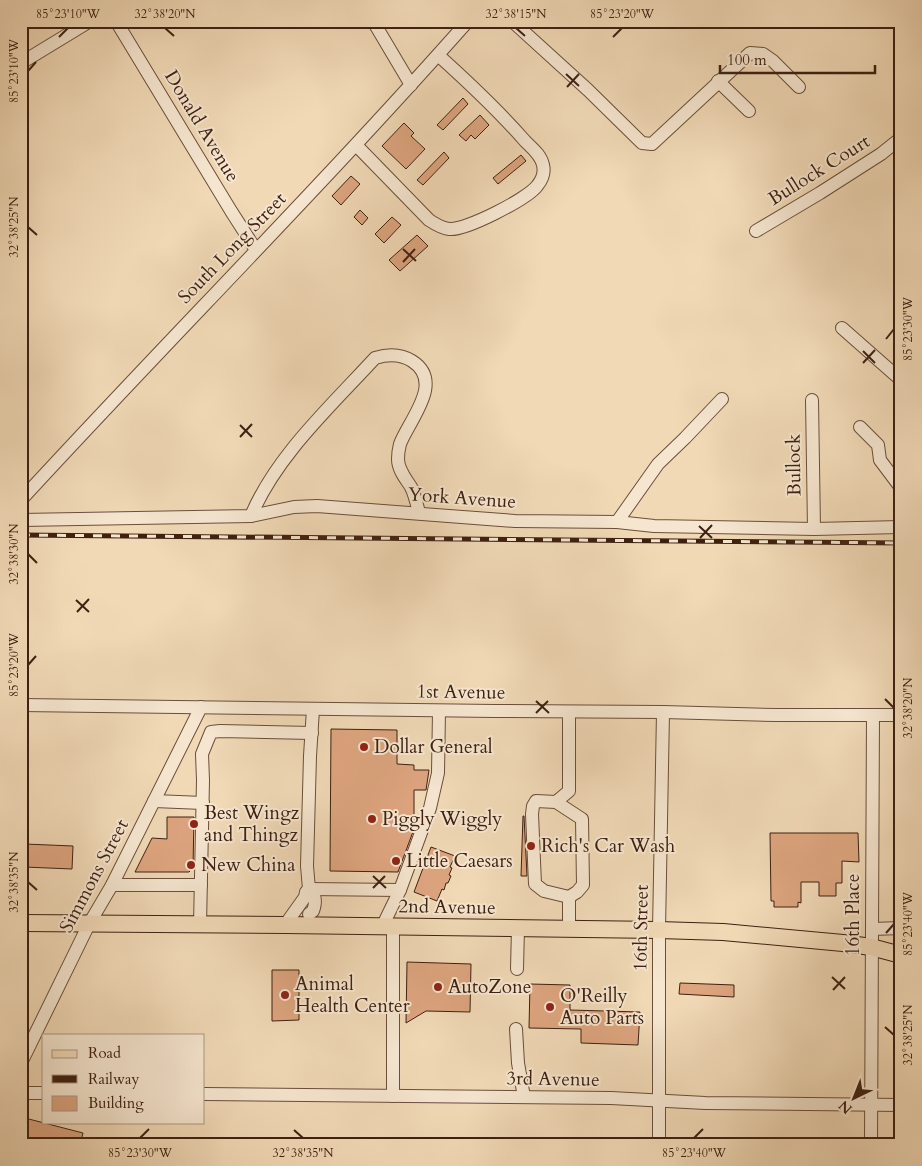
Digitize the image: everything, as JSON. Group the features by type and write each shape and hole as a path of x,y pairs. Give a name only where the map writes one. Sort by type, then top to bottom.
{"main road":[{"name":"2nd Avenue","path":"21,923 285,925 309,920 388,927 723,932 843,943 872,947 901,955"}],"street":[{"path":"21,64 90,21"},
{"name":"Donald Avenue","path":"116,21 256,250"},
{"path":"373,21 411,85"},
{"name":"South Long Street","path":"21,500 150,360 356,145 468,21"},
{"path":"512,21 588,90 642,144 652,144 750,53 763,54 773,61 799,87"},
{"path":"356,145 429,220 438,227 450,230 462,228 494,213 527,196 536,188 543,177 543,165 538,155 514,128 438,55"},
{"path":"718,81 749,111"},
{"name":"Bullock Court","path":"756,231 866,164 901,138"},
{"path":"842,328 901,380"},
{"path":"251,516 259,498 277,470 302,438 375,358 385,355 407,358 424,373 426,384 424,396 400,445 398,462 411,488 419,513"},
{"path":"617,522 658,464 722,399"},
{"name":"Bullock","path":"812,400 814,529"},
{"path":"860,427 878,445 880,460 901,488"},
{"name":"York Avenue","path":"21,520 251,516 294,507 317,506 515,521 617,522 654,526 814,529 901,527"},
{"name":"1st Avenue","path":"21,705 901,715"},
{"name":"Simmons Street","path":"21,1063 201,707"},
{"path":"285,925 307,893 313,709"},
{"path":"392,1096 388,927 430,808 438,773 439,710"},
{"path":"556,802 569,792 569,712"},
{"name":"16th Street","path":"659,1145 659,930 663,712"},
{"name":"16th Place","path":"871,1145 873,715"},
{"path":"200,925 203,803 202,754 211,732 312,733"},
{"path":"154,801 203,803"},
{"path":"536,801 556,802 582,819 583,885 569,897 544,891 535,884 533,806 536,801"},
{"path":"112,885 201,885"},
{"path":"307,893 400,890"},
{"path":"307,893 313,892 315,895 314,912 309,920"},
{"path":"569,897 569,929"},
{"path":"517,969 518,928"},
{"path":"872,929 901,928"},
{"path":"516,1028 518,1063 524,1097"},
{"path":"21,1093 42,1093"},
{"name":"3rd Avenue","path":"205,1094 611,1098 658,1102 901,1105"}],"building":[{"path":"463,98 468,104 443,130 437,125"},
{"path":"480,115 489,125 475,139 471,135 466,141 459,135"},
{"path":"404,123 414,133 411,136 425,149 406,169 382,146"},
{"path":"444,152 449,158 423,185 417,180"},
{"path":"521,155 526,161 498,184 493,178"},
{"path":"351,176 360,184 341,205 332,196"},
{"path":"360,210 368,218 362,225 354,217"},
{"path":"392,217 401,225 384,243 375,234"},
{"path":"417,235 428,246 400,271 389,260"},
{"name":"Piggly Wiggly","path":"331,729 397,730 397,764 414,765 414,770 429,770 426,790 414,790 414,829 398,872 330,871"},
{"path":"524,816 527,876 521,876"},
{"path":"167,817 194,817 193,868 189,872 135,872 152,838 167,839"},
{"path":"770,833 858,833 859,862 842,861 842,883 836,883 836,896 819,896 819,882 801,882 801,903 798,902 798,907 774,907 774,901 771,901"},
{"path":"25,844 73,846 72,869 24,867"},
{"path":"431,847 455,856 450,867 452,868 449,875 451,876 444,890 442,889 437,901 414,892"},
{"name":"AutoZone","path":"407,962 471,964 470,1012 426,1011 406,1023"},
{"name":"Animal Health Center","path":"272,970 299,970 299,1020 272,1021"},
{"path":"680,983 734,985 734,997 679,994"},
{"path":"530,984 570,985 570,1010 640,1012 638,1045 581,1043 581,1029 529,1028"},
{"path":"21,1117 42,1124 83,1133 80,1145 21,1145"}],"railway":[{"path":"21,535 901,543"}],"place":[{"name":"Dollar General","path":"364,747"},
{"name":"Piggly Wiggly","path":"372,819"},
{"name":"Best Wingz and Thingz","path":"194,824"},
{"name":"Rich's Car Wash","path":"531,846"},
{"name":"Little Caesars","path":"396,861"},
{"name":"New China","path":"191,865"},
{"name":"AutoZone","path":"438,987"},
{"name":"Animal Health Center","path":"285,995"},
{"name":"O'Reilly Auto Parts","path":"550,1007"}]}
